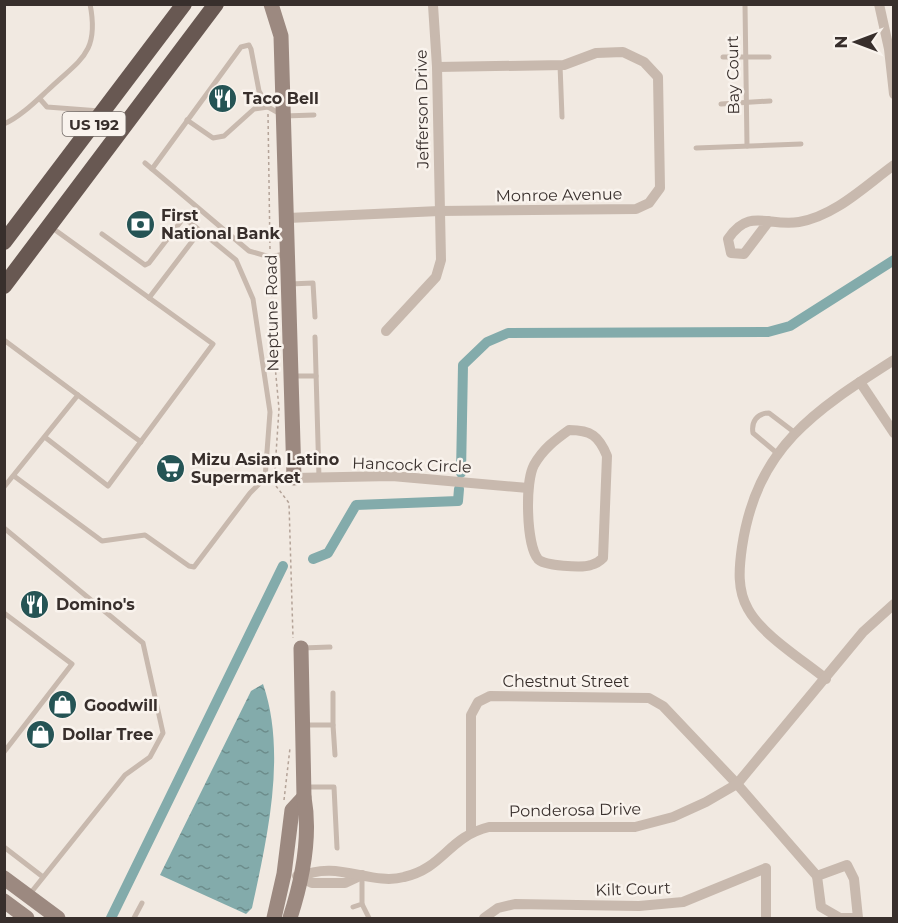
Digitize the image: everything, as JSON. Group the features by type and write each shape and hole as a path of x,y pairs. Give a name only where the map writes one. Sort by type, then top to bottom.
{"highway":[{"name":"US 192","path":"9,233 104,112 184,4"},
{"name":"US 192","path":"4,286 216,4"},
{"path":"4,255 10,248 9,233"}],"main road":[{"name":"Neptune Road","path":"272,4 281,36 294,478"},
{"path":"290,918 300,877 308,819 304,792 301,648"},
{"path":"274,918 284,874 292,810 304,792"},
{"path":"4,878 58,918"},
{"path":"4,902 27,918"}],"street":[{"path":"879,4 889,50 894,94"},
{"name":"Jefferson Drive","path":"386,331 436,277 441,260 437,67 433,5"},
{"name":"Monroe Avenue","path":"288,218 439,211 636,209 650,203 660,188 658,78 644,62 623,52 596,53 560,65 437,67"},
{"path":"769,221 797,222 833,210 894,165"},
{"path":"826,679 759,625 748,609 740,591 739,568 750,512 768,468 794,432 821,408 894,360"},
{"path":"860,382 894,434"},
{"path":"569,430 587,430 601,441 607,456 603,558 590,566 548,565 538,561 531,544 528,488 533,466 549,444 569,430"},
{"name":"Hancock Circle","path":"294,478 414,477 528,488"},
{"name":"Ponderosa Drive","path":"471,831 489,827 635,826 673,817 737,784 863,632 894,603"},
{"name":"Chestnut Street","path":"471,831 471,715 478,702 490,696 650,698 663,706 737,784 817,876"},
{"path":"284,874 300,877 313,871 344,871 401,878 433,866 457,840 471,831"},
{"path":"847,865 854,879 858,918 840,918 821,907 817,876 847,865"},
{"name":"Kilt Court","path":"483,918 498,908 514,904 639,906 683,902 766,868 766,918"}],"lane":[{"path":"4,124 40,99 85,57 93,20 90,4"},
{"name":"Bay Court","path":"745,4 747,146"},
{"path":"152,169 237,50 244,46 249,45 254,54 259,91 268,107 284,116 314,115"},
{"path":"723,57 769,57"},
{"path":"560,65 562,117"},
{"path":"40,99 47,107 104,112"},
{"path":"721,104 770,100"},
{"path":"187,120 213,138 224,136 254,109 268,107"},
{"path":"696,148 801,144"},
{"path":"145,163 249,251 270,256 289,254"},
{"path":"102,234 145,264 150,263 182,220 187,220 236,260 253,298 270,412 265,478"},
{"path":"46,438 108,486 213,344 50,226"},
{"path":"150,298 200,231"},
{"path":"290,284 314,283 315,317"},
{"path":"315,338 319,478"},
{"path":"4,340 141,442"},
{"path":"292,376 316,376"},
{"path":"4,487 46,438 78,395"},
{"path":"778,454 753,433 754,421 758,415 769,413 794,432"},
{"path":"14,476 102,541 146,535 189,566 194,567 250,493 265,478 276,475"},
{"path":"4,528 143,643 164,733 150,757 125,775 28,896"},
{"path":"4,613 72,664 4,752"},
{"path":"301,648 330,647"},
{"path":"333,693 334,755"},
{"path":"302,725 333,725"},
{"path":"304,792 334,787 337,848"},
{"path":"4,848 43,877"},
{"path":"362,875 362,904 369,918"},
{"path":"134,918 142,903"},
{"path":"353,907 362,904"}],"path":[{"path":"268,116 270,249"},
{"path":"270,261 273,343 279,409 276,475"}],"water":[{"path":"263,684 274,738 272,796 252,908 246,914 160,875 251,691"}],"waterway":[{"path":"461,473 463,365 487,342 508,333 768,332 790,326 894,260"},
{"path":"313,559 328,553 356,505 458,501 459,489"},
{"path":"111,918 283,566"}],"place":[{"name":"Taco Bell","path":"222,98"},
{"name":"First National Bank","path":"140,224"},
{"name":"Mizu Asian Latino Supermarket","path":"170,468"},
{"name":"Domino's","path":"35,604"},
{"name":"Goodwill","path":"63,705"},
{"name":"Dollar Tree","path":"41,734"}]}
